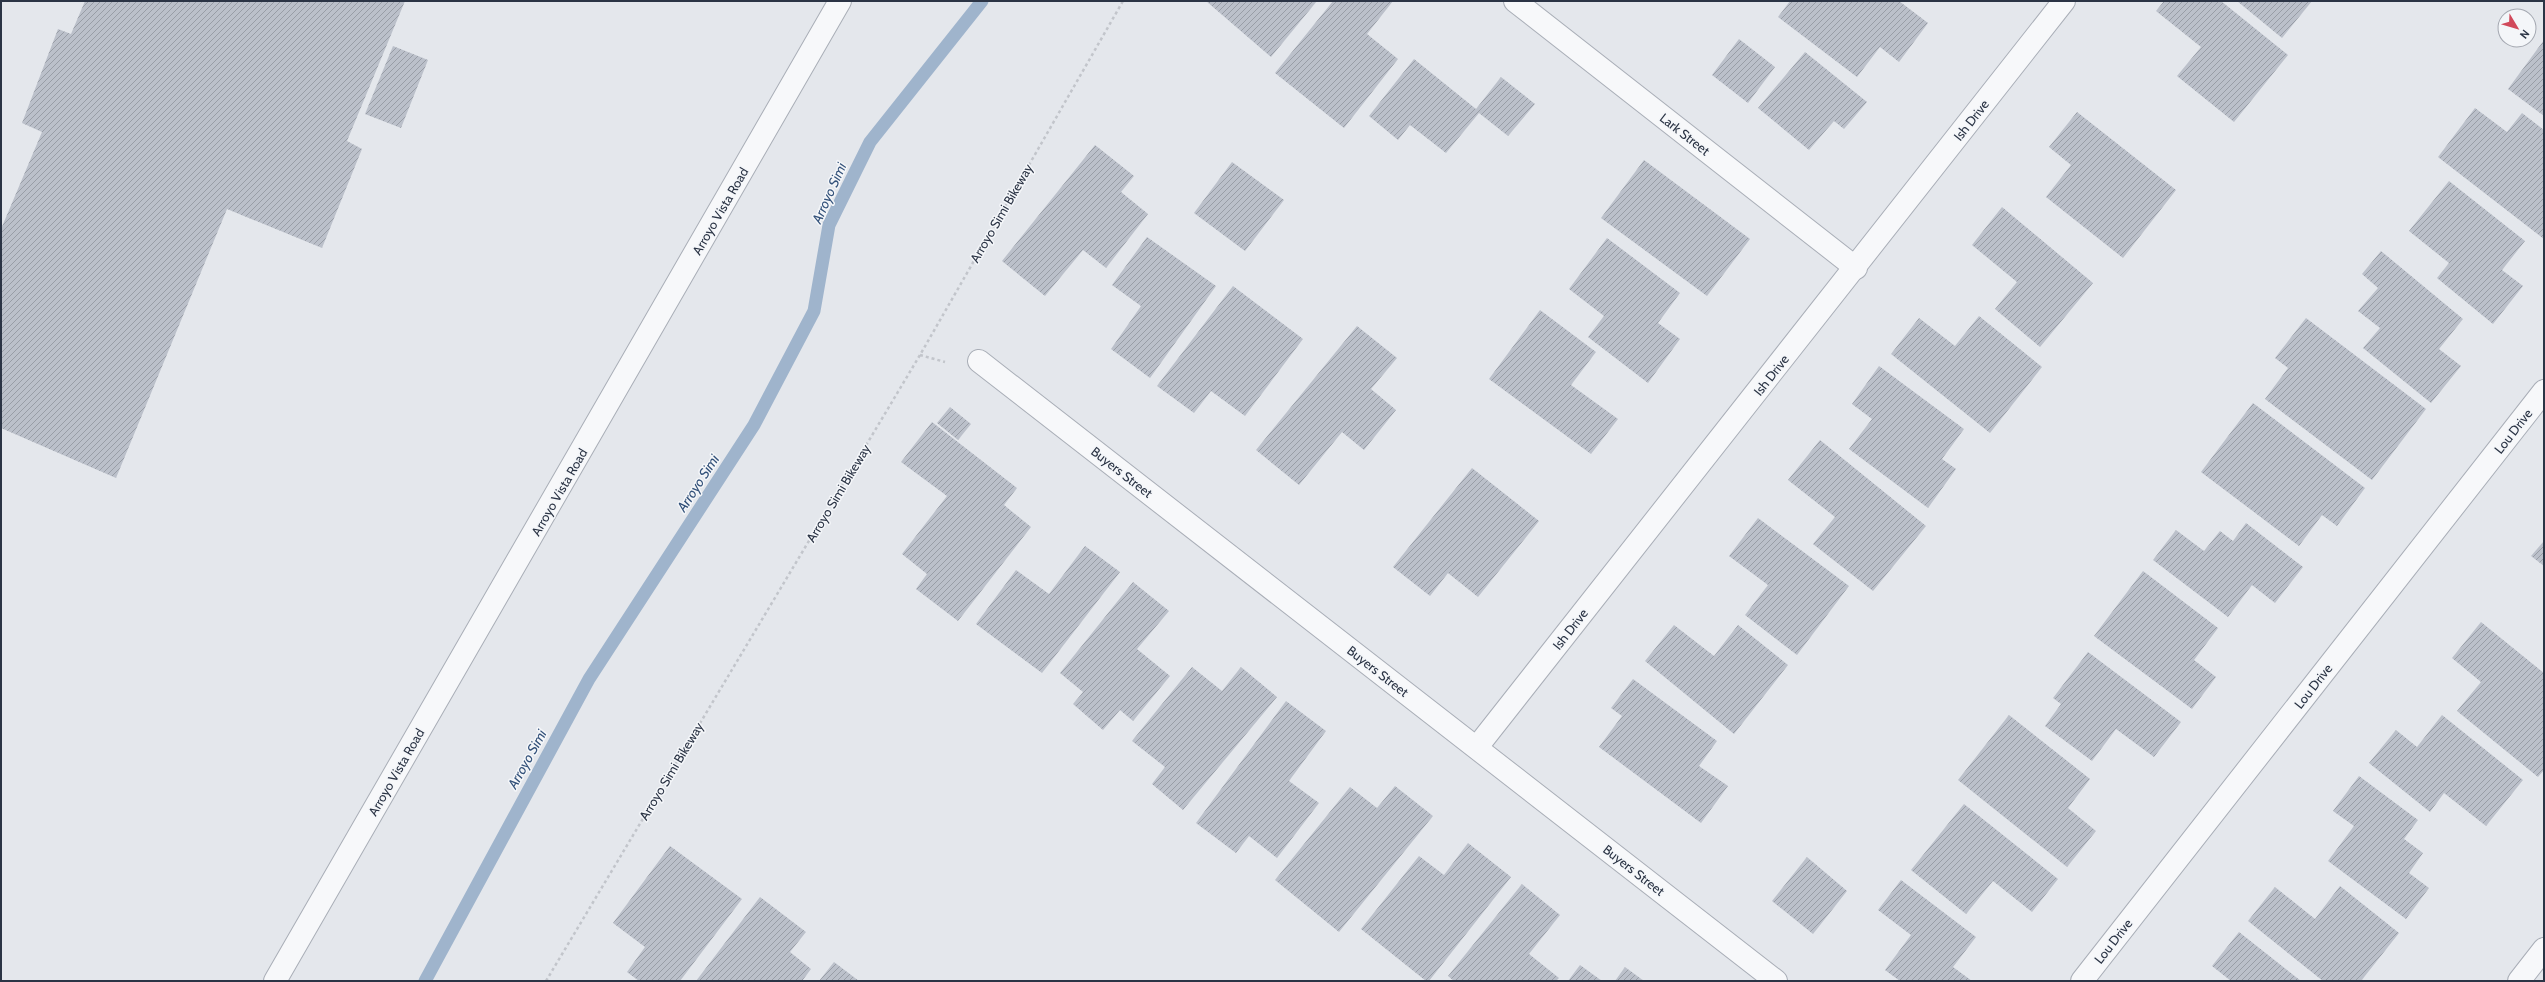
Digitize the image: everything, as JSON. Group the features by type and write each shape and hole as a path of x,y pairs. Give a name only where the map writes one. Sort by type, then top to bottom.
{"street":[{"name":"Arroyo Vista Road","path":"275,981 840,1"},
{"name":"Lark Street","path":"1515,1 1856,268"},
{"name":"Ish Drive","path":"1477,747 1856,268 2064,1"},
{"name":"Buyers Street","path":"979,361 1776,981"},
{"name":"Lou Drive","path":"2082,981 2544,391"},
{"path":"2519,981 2544,949"}],"path":[{"name":"Arroyo Simi Bikeway","path":"546,981 920,355 1123,1"}],"building":[{"path":"85,1 405,1 347,141 362,149 322,248 227,209 116,478 1,428 1,229 42,132 22,123 58,29 71,34"},
{"path":"1206,1 1317,1 1271,57"},
{"path":"1333,1 1393,1 1367,34 1398,59 1344,128 1275,73"},
{"path":"1790,1 1899,1 1928,23 1899,62 1880,47 1857,77 1778,17"},
{"path":"2164,1 2221,1 2288,55 2234,122 2177,76 2201,47 2156,11"},
{"path":"2237,1 2312,1 2282,38"},
{"path":"1739,39 1775,67 1748,103 1712,75"},
{"path":"2544,40 2544,116 2508,89"},
{"path":"393,46 428,60 401,128 365,114"},
{"path":"1805,52 1867,102 1844,129 1834,121 1809,150 1758,108"},
{"path":"1414,59 1476,109 1501,77 1535,104 1508,136 1479,113 1446,153 1410,125 1398,140 1369,116"},
{"path":"2475,108 2507,132 2522,113 2544,130 2544,239 2438,157"},
{"path":"2077,112 2176,190 2123,258 2046,197 2071,165 2049,147"},
{"path":"1095,145 1134,176 1121,192 1148,214 1106,268 1083,250 1045,296 1002,261"},
{"path":"1644,160 1750,239 1707,296 1601,218"},
{"path":"1232,162 1284,200 1245,251 1194,213"},
{"path":"2449,181 2525,241 2502,270 2523,286 2493,324 2437,278 2449,263 2409,231"},
{"path":"2002,207 2093,283 2040,347 1995,309 2017,282 1972,245"},
{"path":"1147,237 1216,286 1150,378 1111,349 1141,306 1112,285"},
{"path":"1607,238 1680,293 1658,323 1680,339 1648,383 1588,337 1604,316 1569,289"},
{"path":"2381,251 2463,319 2439,349 2461,366 2431,403 2363,348 2380,328 2358,311 2378,288 2362,274"},
{"path":"1233,286 1303,339 1245,416 1211,391 1194,413 1157,386"},
{"path":"1540,310 1596,352 1571,385 1618,419 1591,454 1489,379"},
{"path":"1979,316 2042,367 1990,433 1891,354 1919,318 1955,346"},
{"path":"2306,318 2426,409 2372,480 2265,399 2288,368 2275,358"},
{"path":"1357,326 1397,358 1371,389 1396,410 1364,450 1342,432 1299,485 1256,450"},
{"path":"1879,366 1964,429 1942,459 1956,469 1928,508 1849,449 1872,419 1852,404"},
{"path":"2253,403 2365,488 2337,526 2322,515 2299,546 2201,472"},
{"path":"950,407 971,424 958,440 937,423"},
{"path":"932,422 1017,488 1004,505 1031,527 958,621 916,589 927,574 902,554 947,496 901,462"},
{"path":"1820,440 1926,526 1873,591 1813,544 1835,517 1788,480"},
{"path":"1472,468 1539,521 1478,597 1448,573 1430,596 1393,567"},
{"path":"1758,518 1849,586 1797,655 1745,615 1768,585 1729,556"},
{"path":"2246,523 2303,567 2275,603 2252,585 2228,617 2153,560 2176,530 2204,551 2220,531 2233,541"},
{"path":"2544,541 2544,566 2531,556"},
{"path":"1085,546 1120,572 1042,673 976,624 1016,570 1049,594"},
{"path":"2143,571 2218,628 2194,660 2216,677 2192,709 2094,636"},
{"path":"1133,582 1169,611 1137,649 1170,676 1133,721 1120,710 1103,730 1073,704 1083,692 1060,673"},
{"path":"2481,622 2544,673 2544,770 2538,777 2457,711 2481,682 2452,658"},
{"path":"1674,625 1714,656 1738,625 1788,665 1734,734 1645,661"},
{"path":"2088,652 2181,722 2154,757 2116,729 2092,761 2045,726 2061,704 2053,698"},
{"path":"1192,667 1222,691 1241,667 1277,697 1183,810 1152,784 1165,767 1132,741"},
{"path":"1633,679 1717,741 1699,766 1728,786 1701,823 1599,747 1622,716 1611,708"},
{"path":"1286,701 1326,731 1289,781 1319,803 1277,858 1249,836 1236,853 1196,823"},
{"path":"2009,715 2090,779 2068,808 2096,831 2067,867 1958,780"},
{"path":"2442,715 2523,780 2486,826 2444,793 2430,812 2369,763 2396,730 2417,747"},
{"path":"2359,776 2418,820 2404,839 2423,853 2409,873 2429,888 2406,919 2328,861 2354,826 2333,811"},
{"path":"1395,786 1433,816 1339,932 1275,880 1350,787 1377,808"},
{"path":"1964,804 2058,879 2032,912 1993,881 1966,914 1911,870"},
{"path":"1468,843 1511,877 1429,981 1426,981 1361,929 1419,856 1444,875"},
{"path":"670,846 742,899 680,981 639,981 627,972 645,947 613,923"},
{"path":"1807,857 1847,891 1813,934 1772,901"},
{"path":"1901,880 1976,937 1953,967 1972,981 1900,981 1885,970 1911,935 1878,910"},
{"path":"1522,884 1560,915 1529,954 1559,978 1556,981 1454,981 1448,976"},
{"path":"2340,886 2399,933 2361,981 2323,981 2248,921 2275,887 2315,919"},
{"path":"760,897 806,932 790,952 811,969 802,981 696,981"},
{"path":"2239,932 2301,981 2231,981 2212,966"},
{"path":"834,962 859,981 819,981"},
{"path":"1580,965 1602,981 1568,981"},
{"path":"1625,967 1644,981 1615,981"}],"waterway":[{"name":"Arroyo Simi","path":"425,981 589,679 754,425 814,311 829,225 870,142 982,1"}]}
